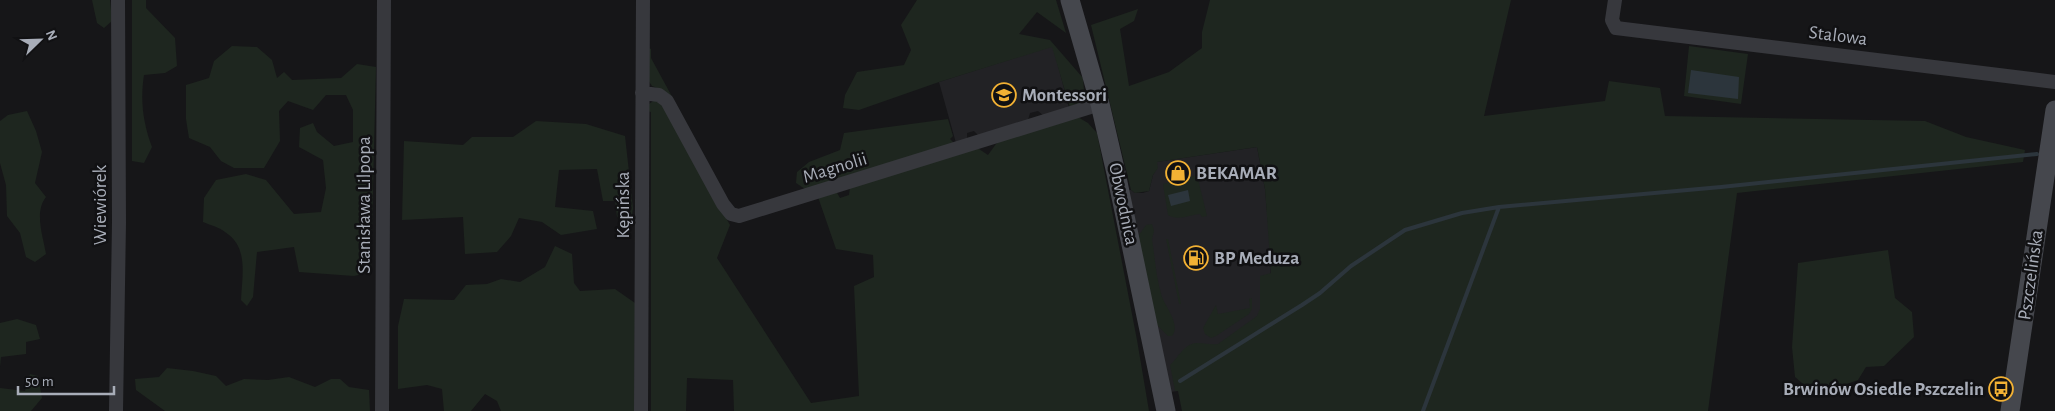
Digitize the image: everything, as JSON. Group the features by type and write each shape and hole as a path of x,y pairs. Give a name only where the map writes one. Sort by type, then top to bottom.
{"main road":[{"name":"Obwodnica","path":"1070,0 1100,104 1166,411"},
{"name":"Pszczelińska","path":"2010,411 2053,140 2055,110"}],"street":[{"name":"Wiewiórek","path":"116,411 119,222 118,0"},
{"name":"Stanisława Lilpopa","path":"382,411 384,0"},
{"name":"Kępińska","path":"641,411 642,0"},
{"name":"Stalowa","path":"1615,0 1612,20 1616,28 2055,82"},
{"name":"Magnolii","path":"642,93 659,95 667,101 723,204 731,214 739,216 1100,104"}],"shaded area":[{"path":"92,0 110,0 112,21 104,28 97,23"},
{"path":"132,0 146,0 146,8 175,38 177,66 165,73 144,75 143,111 152,147 144,163 132,161"},
{"path":"917,0 1056,0 1066,33 1037,12 1019,34 1050,40 1083,78 1085,103 1070,108 1052,47 939,82 859,110 843,108 845,95 857,72 904,65 911,50 901,25"},
{"path":"1210,0 1511,0 1484,116 1605,101 1609,81 1660,88 1665,116 1925,121 1966,137 2025,150 2023,162 1737,193 1708,411 1182,411 1178,391 1175,391 1170,365 1189,345 1193,343 1218,344 1257,316 1260,309 1260,276 1271,273 1265,189 1257,147 1157,162 1158,168 1153,175 1149,191 1135,193 1131,190 1091,25 1138,9 1134,21 1120,29 1129,86 1169,72 1202,48 1202,32"},
{"path":"232,46 257,47 272,60 277,78 284,72 292,80 341,78 357,64 376,67 371,272 354,276 299,272 294,247 257,252 253,297 247,306 241,300 243,272 241,254 233,238 220,229 203,222 204,198 216,180 246,174 266,180 294,214 321,212 326,188 323,160 299,147 300,128 313,123 317,132 334,146 353,142 353,110 346,95 326,95 313,110 288,101 279,111 280,141 264,168 234,168 221,161 210,147 189,138 186,119 186,85 209,78 214,61"},
{"name":"Montessori","path":"1053,46 1069,108 1044,116 1038,111 1030,113 1028,120 979,136 974,131 967,133 967,140 956,143 939,82"},
{"path":"1689,46 1748,54 1741,104 1684,96"},
{"path":"647,47 651,49 651,58 682,115 679,115 660,89 652,86 648,80"},
{"path":"1691,70 1739,77 1738,99 1688,93"},
{"path":"656,99 666,110 730,225 717,258 811,403 859,396 854,286 874,277 873,255 836,249 818,197 836,191 840,198 849,195 850,187 976,147 988,155 996,144 1003,139 1076,116 1088,123 1097,133 1149,411 734,411 733,380 687,378 686,411 651,411 651,112 647,111 649,104"},
{"path":"27,111 36,131 42,152 35,183 46,197 42,203 40,217 46,254 35,262 26,257 20,233 7,216 6,185 0,163 0,121 8,115"},
{"path":"948,119 953,136 950,139 955,144 808,191 796,183 797,172 809,162 840,150 844,133"},
{"path":"536,121 586,124 625,136 633,208 631,224 617,217 615,201 603,201 597,169 559,170 555,207 593,211 597,229 561,235 542,222 519,218 511,236 497,252 465,254 463,217 402,220 404,141 463,145 472,137 513,137"},
{"path":"1257,147 1265,189 1271,258 1269,328 1178,391 1162,393 1120,191 1131,190 1135,193 1143,193 1149,191 1157,168 1156,162"},
{"path":"1197,175 1207,216 1202,217 1200,214 1175,218 1168,215 1163,184"},
{"path":"1188,190 1190,201 1171,206 1168,195"},
{"path":"1152,224 1154,231 1152,239 1158,283 1175,327 1172,336 1168,336 1157,325 1139,239 1139,235 1146,225"},
{"path":"1166,239 1168,239 1181,304 1179,304"},
{"path":"555,246 572,254 574,283 580,291 615,289 635,303 634,411 501,411 497,401 485,394 471,411 444,411 442,389 427,385 398,389 398,326 404,299 454,300 466,285 487,284 501,279 520,282 545,267"},
{"path":"1888,250 1895,298 1912,312 1914,337 1884,366 1866,367 1858,380 1816,395 1795,377 1792,347 1798,263"},
{"path":"1252,298 1252,309 1249,314 1216,336 1211,338 1205,334 1203,328 1216,305 1218,314 1250,308 1249,299"},
{"path":"17,319 36,325 40,339 26,342 26,354 1,357 0,367 0,323"},
{"path":"167,368 216,376 226,386 244,379 268,380 289,377 315,387 331,379 340,379 349,387 369,390 370,411 165,411 136,390 135,379 159,377"},
{"path":"30,374 38,376 42,398 31,411 0,411 0,388 25,391"}],"waterway":[{"path":"1423,411 1499,207 1721,187 2037,154"},
{"path":"1180,381 1320,293 1351,266 1405,230 1462,213 1499,207"}],"place":[{"name":"Montessori","path":"1004,95"},
{"name":"BEKAMAR","path":"1178,173"},
{"name":"BP Meduza","path":"1196,258"},
{"name":"Brwinów Osiedle Pszczelin","path":"2001,389"}]}
